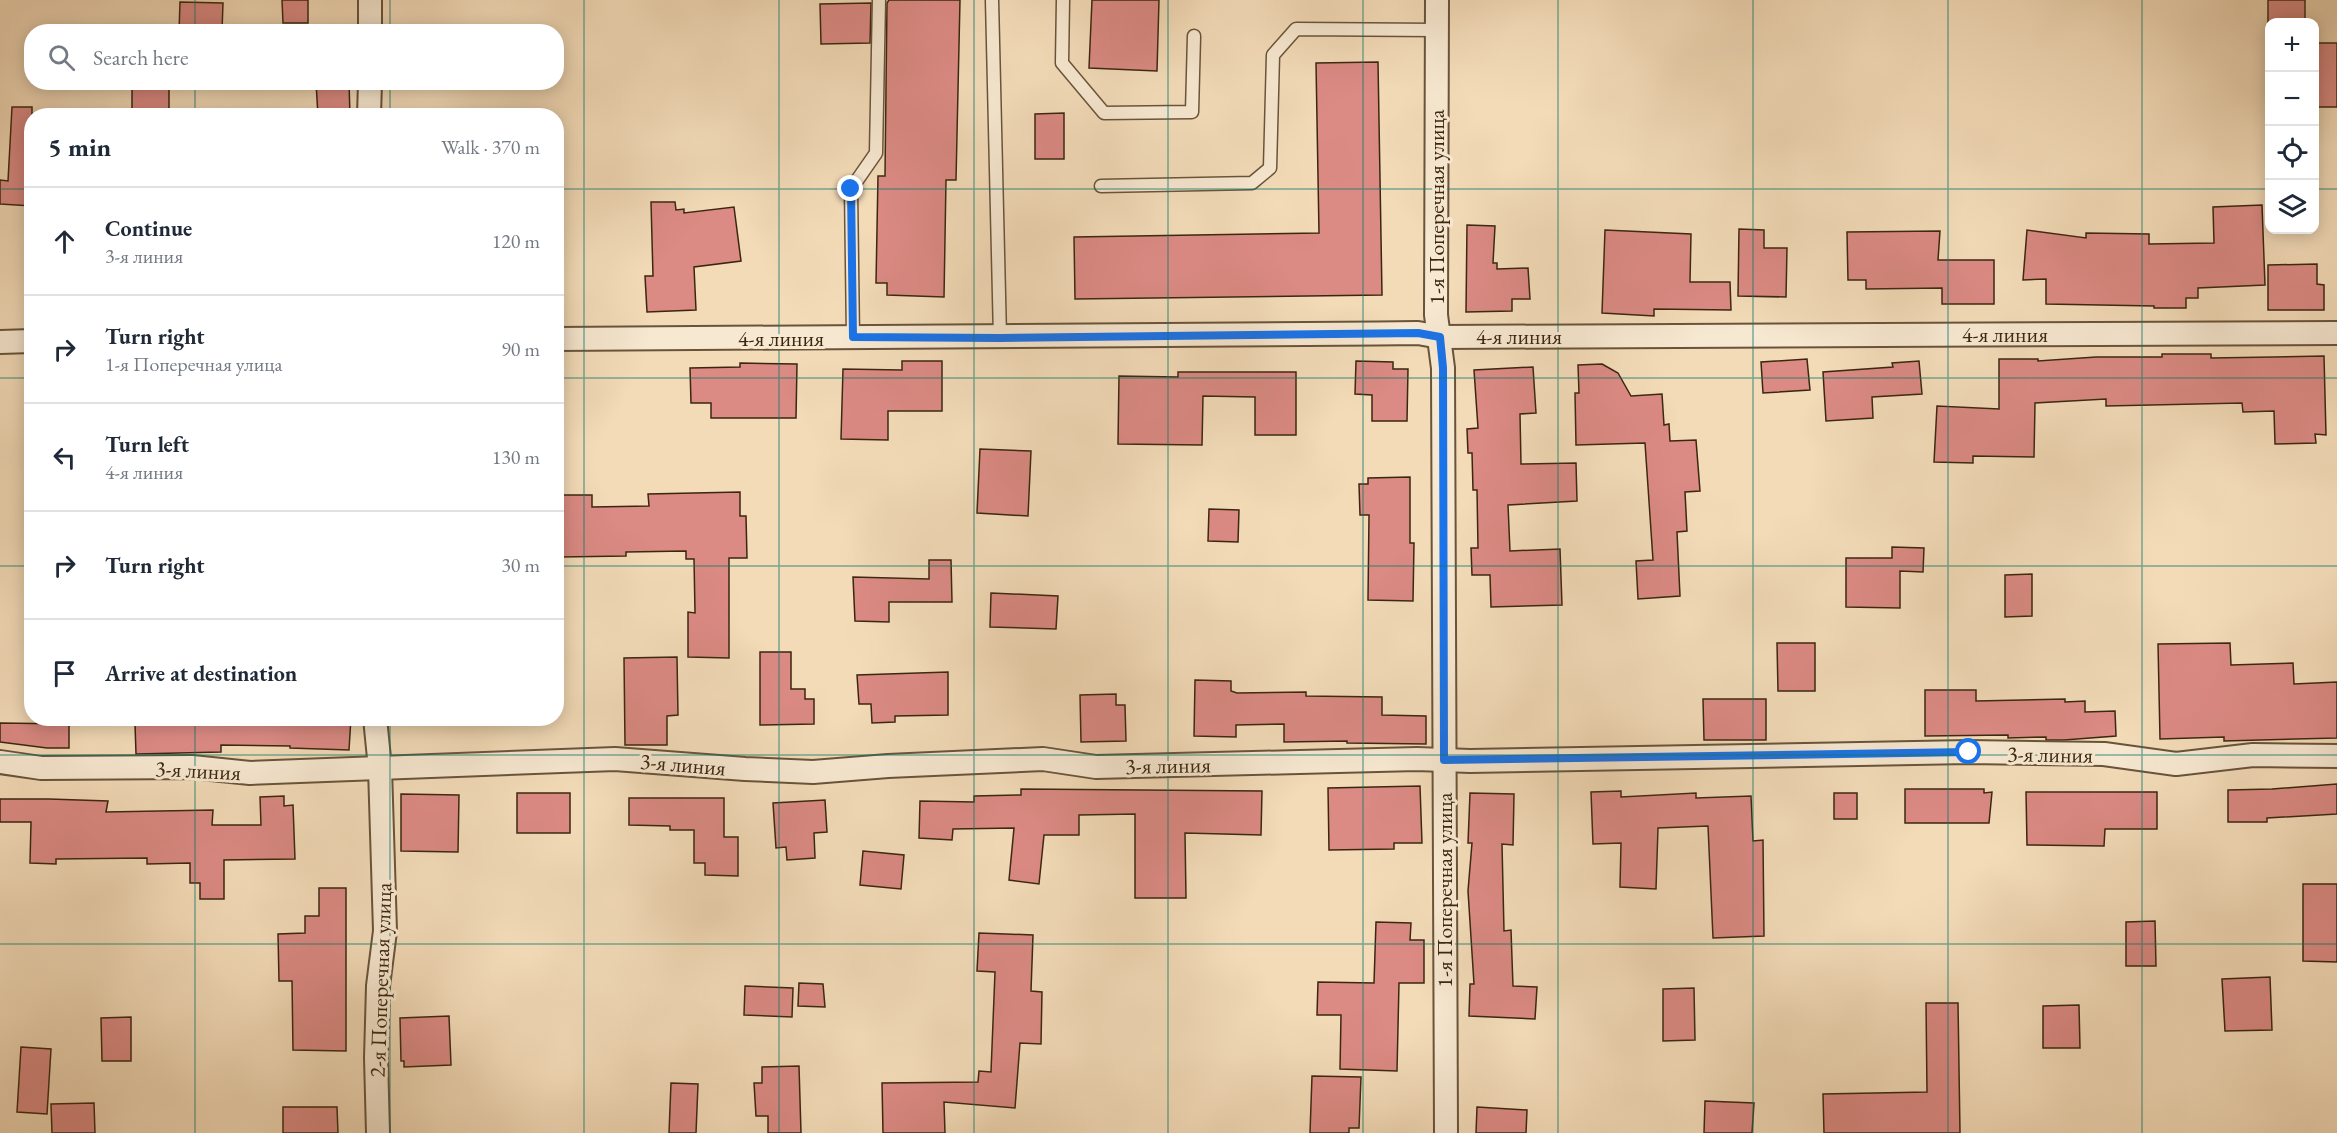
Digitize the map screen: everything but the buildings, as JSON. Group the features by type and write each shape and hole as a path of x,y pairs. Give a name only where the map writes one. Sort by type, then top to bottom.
{"street":[{"path":"370,0 370,24"},
{"name":"1-я Поперечная улица","path":"1437,0 1436,315 1443,368 1446,1133"},
{"path":"369,108 370,90"},
{"name":"4-я линия","path":"564,339 1000,338 1418,333 1440,337 2337,333"},
{"path":"0,342 24,341"},
{"name":"2-я Поперечная улица","path":"376,726 380,768 386,931 378,986 376,1058 378,1133"},
{"name":"3-я линия","path":"0,762 41,768 192,767 249,773 615,759 813,772 1043,759 1096,767 1417,759 1969,752 2104,754 2176,764 2253,755 2337,756"}],"lane":[{"path":"853,337 851,189 876,153 879,0"},
{"path":"992,0 1000,338"},
{"path":"1064,0 1062,63 1104,113 1192,112 1194,36"},
{"path":"1101,186 1252,183 1270,168 1273,55 1296,28 1437,30"}],"route":[{"path":"851,189 853,337 1000,338 1418,333 1440,337 1443,368 1444,760 1969,752"}]}
